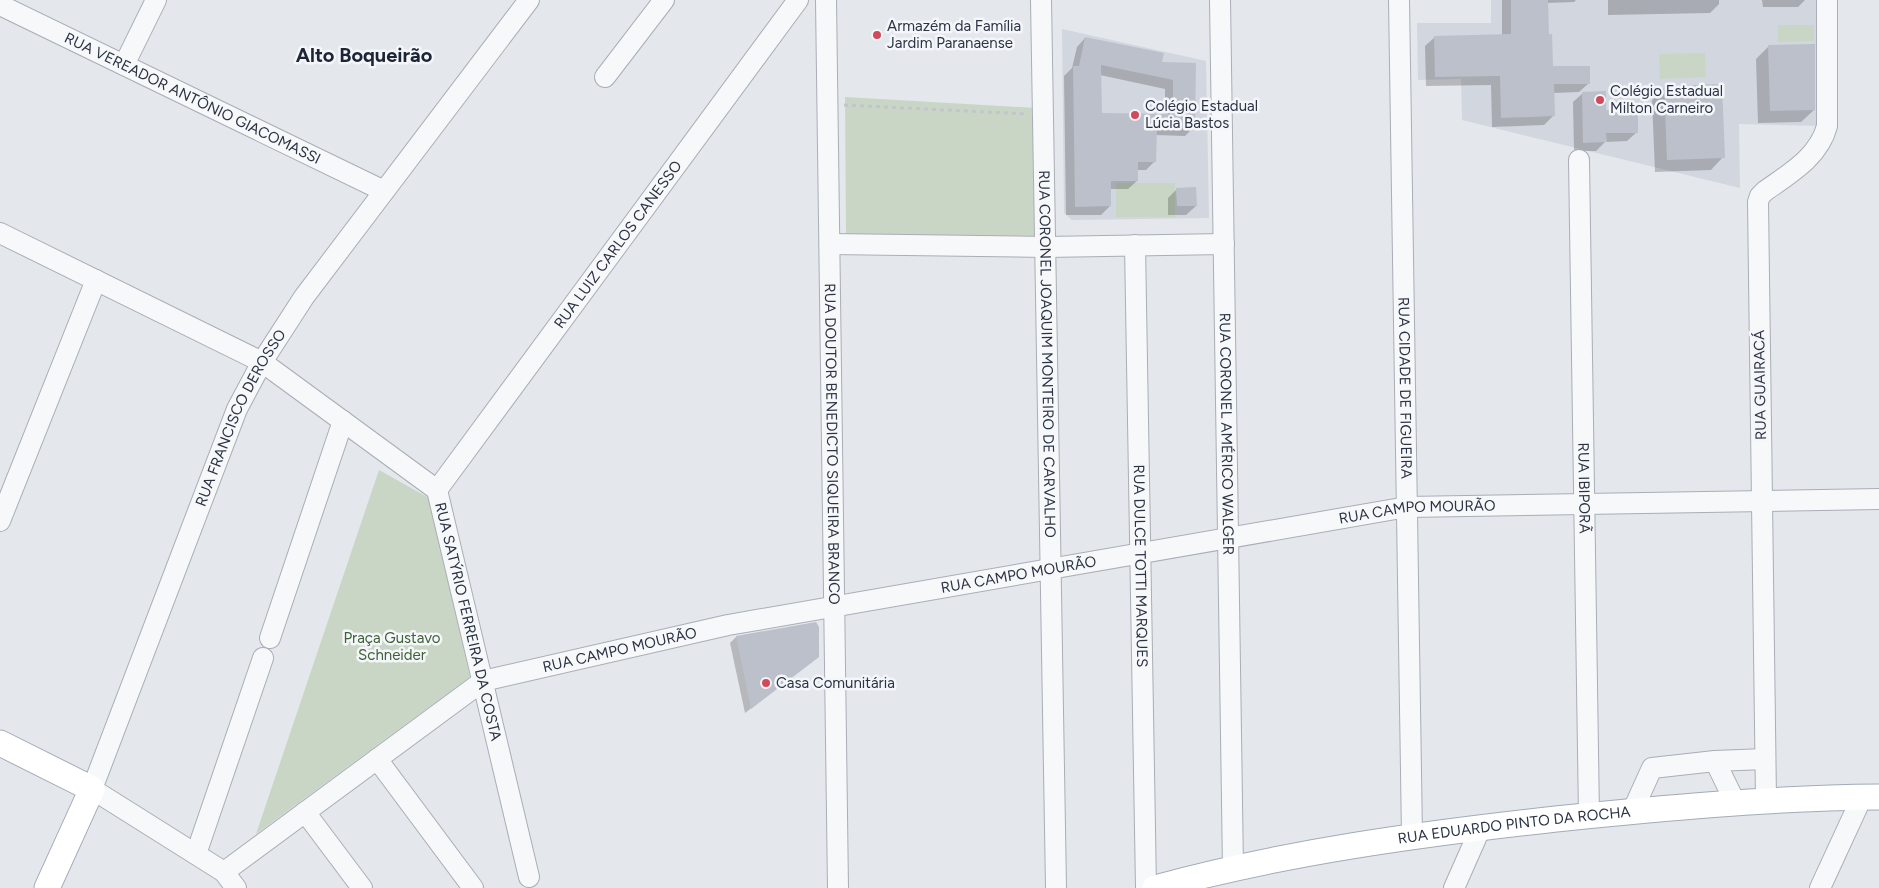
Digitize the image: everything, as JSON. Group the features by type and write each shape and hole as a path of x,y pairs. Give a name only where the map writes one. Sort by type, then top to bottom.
{"main road":[{"path":"0,742 92,789"},
{"name":"RUA FRANCISCO DEROSSO","path":"47,888 92,789"},
{"name":"RUA EDUARDO PINTO DA ROCHA","path":"1155,888 1233,868 1344,846 1480,827 1736,802 1871,797"}],"street":[{"path":"124,65 156,0"},
{"name":"RUA FRANCISCO DEROSSO","path":"92,789 237,409 262,362 304,298 528,0"},
{"path":"604,77 664,0"},
{"name":"RUA LUIZ CARLOS CANESSO","path":"437,490 798,0"},
{"name":"RUA DOUTOR BENEDICTO SIQUEIRA BRANCO","path":"826,0 838,888"},
{"name":"RUA CORONEL JOAQUIM MONTEIRO DE CARVALHO","path":"1041,0 1056,888"},
{"name":"RUA CORONEL AMÉRICO WALGER","path":"1220,0 1233,868"},
{"name":"RUA CIDADE DE FIGUEIRA","path":"1400,0 1412,836"},
{"name":"RUA GUAIRACÁ","path":"1766,800 1758,202 1760,196 1765,191 1805,161 1826,134 1828,126 1827,0"},
{"name":"RUA VEREADOR ANTÔNIO GIACOMASSI","path":"0,5 384,191"},
{"name":"RUA IBIPORÃ","path":"1579,160 1589,816"},
{"name":"RUA SATÝRIO FERREIRA DA COSTA","path":"0,233 262,362 437,490 529,877"},
{"path":"830,244 1046,247 1224,244"},
{"name":"RUA DULCE TOTTI MARQUES","path":"1136,246 1146,888"},
{"path":"0,521 96,280"},
{"path":"270,638 344,422"},
{"name":"RUA CAMPO MOURÃO","path":"230,880 305,812 483,681 728,625 1407,507 1879,500"},
{"path":"196,854 263,658"},
{"path":"377,759 473,888"},
{"path":"1632,812 1652,768 1765,759"},
{"path":"1715,762 1736,802"},
{"path":"92,789 196,854 230,880"},
{"path":"1820,888 1871,797"},
{"path":"305,812 362,888"},
{"path":"1454,888 1480,827"}],"path":[{"path":"828,104 1043,114"}],"shaded area":[{"name":"Colégio Estadual Milton Carneiro","path":"1491,0 1823,0 1825,126 1739,124 1740,188 1462,120 1461,79 1418,80 1417,23 1491,23"},
{"name":"Colégio Estadual Lúcia Bastos","path":"1062,29 1206,61 1209,218 1072,220 1064,213"}],"green space":[{"path":"1778,25 1814,25 1814,41 1778,42"},
{"path":"1705,53 1706,77 1660,79 1659,54"},
{"path":"845,97 1037,108 1038,236 846,234"},
{"path":"1116,183 1175,183 1175,217 1116,217"},
{"name":"Praça Gustavo Schneider","path":"379,470 429,498 470,677 256,834"}],"building":[{"path":"1511,0 1548,0 1549,34 1552,34 1553,66 1590,66 1590,84 1554,84 1555,116 1501,118 1500,76 1435,77 1434,36 1511,34"},
{"path":"1085,37 1164,53 1162,62 1196,63 1195,128 1157,127 1156,162 1138,162 1138,181 1111,181 1111,206 1075,207 1073,66 1079,66","holes":["1101,65 1173,80 1173,114 1102,113"]},
{"path":"1815,44 1815,110 1770,111 1768,45"},
{"path":"1722,84 1725,158 1667,160 1664,86"},
{"path":"1606,91 1606,110 1638,110 1638,133 1606,133 1607,142 1583,143 1582,92"},
{"path":"1196,187 1197,206 1177,206 1176,188"},
{"name":"Casa Comunitária","path":"816,622 819,627 819,657 751,709 736,636"}],"place":[{"name":"Armazém da Família Jardim Paranaense","path":"877,35"},
{"name":"Colégio Estadual Milton Carneiro","path":"1600,100"},
{"name":"Colégio Estadual Lúcia Bastos","path":"1135,115"},
{"name":"Casa Comunitária","path":"766,683"}],"district":[{"name":"Alto Boqueirão","path":"364,55"}]}
